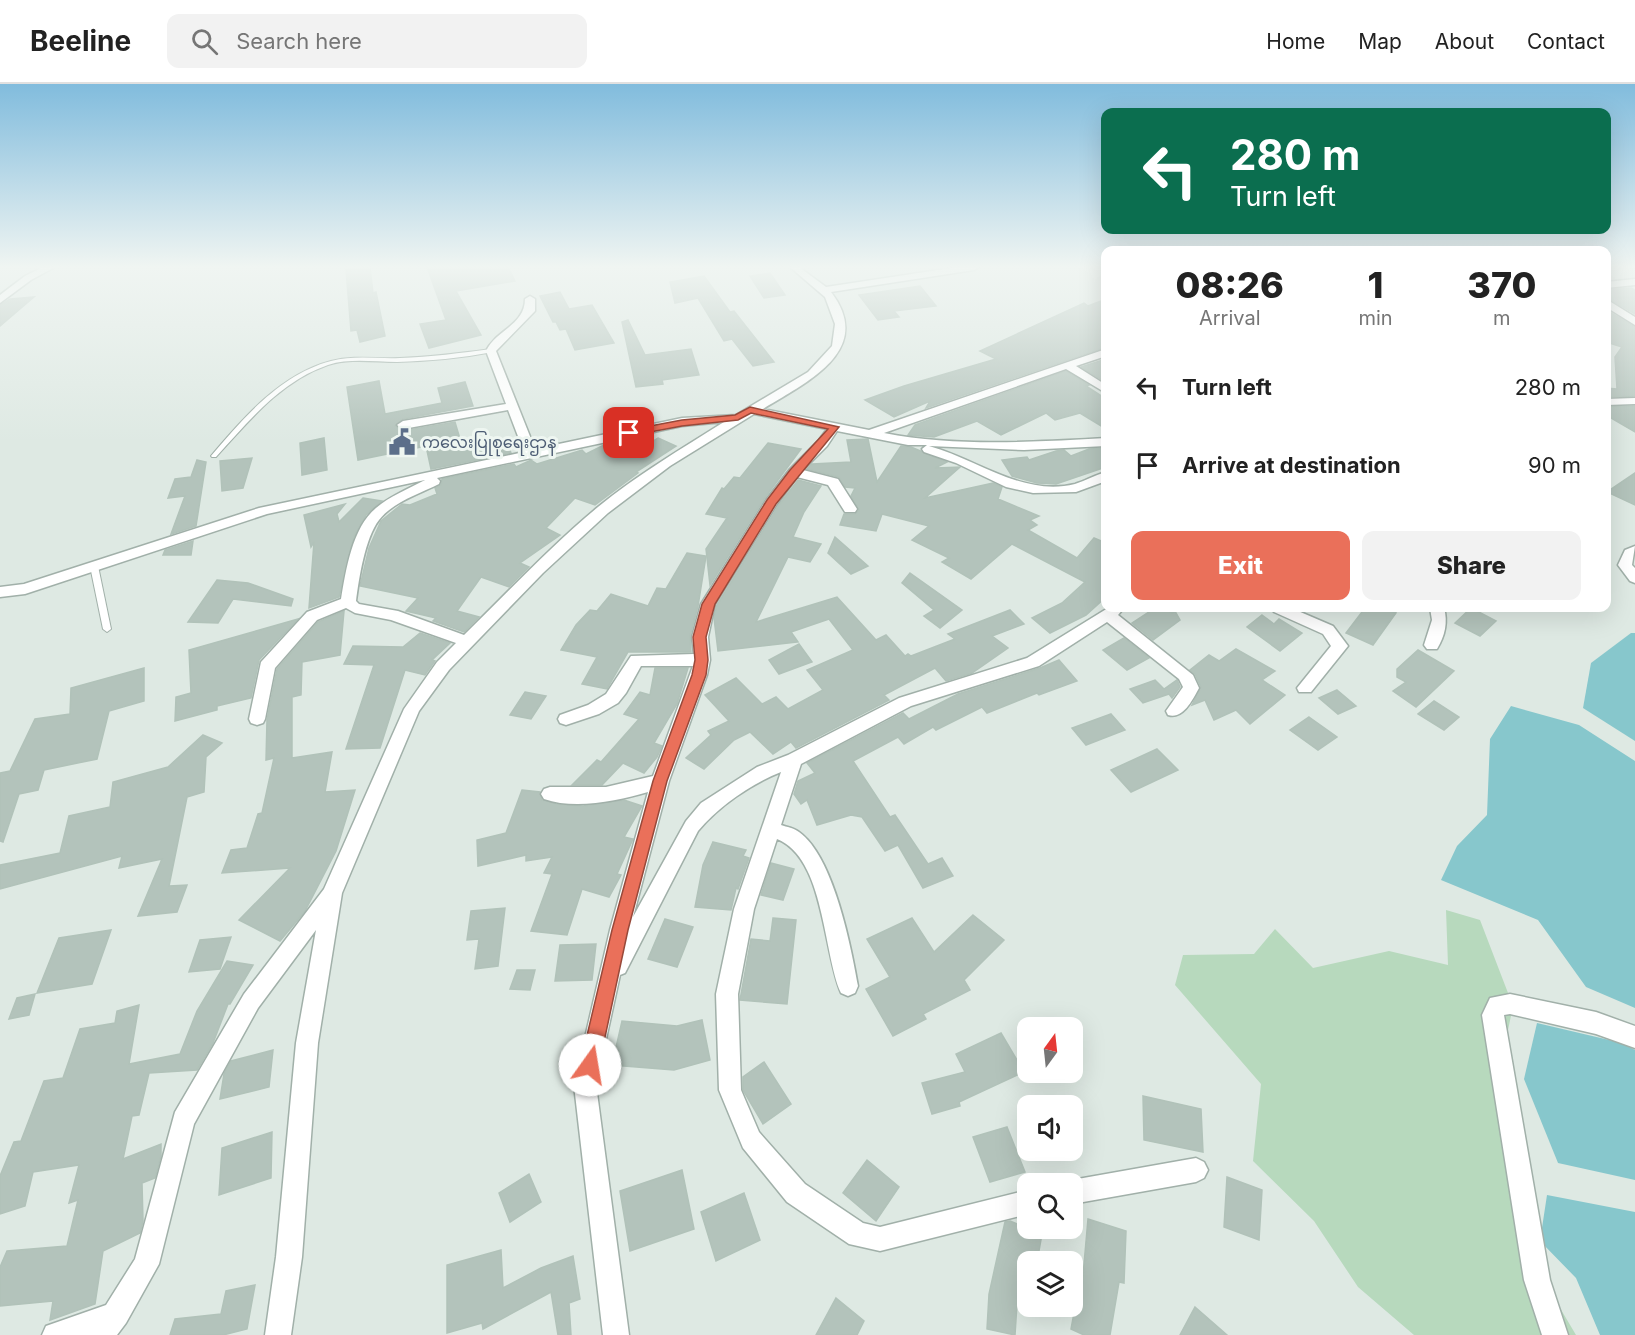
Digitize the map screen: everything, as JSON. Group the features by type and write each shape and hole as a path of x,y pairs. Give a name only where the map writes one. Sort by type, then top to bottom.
{"street":[{"path":"516,325 491,351 531,454"},
{"path":"55,1335 110,1325 146,1264 183,1120 251,1001 332,893 412,709 443,666 538,570 603,510 666,463 812,374 838,344 839,325"},
{"path":"616,1335 585,1085 620,930 660,781 699,675 702,660 700,637 708,604 771,503 794,472 829,435 868,434 1101,354"},
{"path":"1068,366 1101,387"},
{"path":"1611,402 1635,401"},
{"path":"403,425 512,406"},
{"path":"0,592 25,589 264,511 682,423 744,414 829,435 868,434 908,441 1024,446 1101,442"},
{"path":"908,441 960,460 1011,484 1033,489 1076,488 1101,478"},
{"path":"348,602 351,583 372,520 380,511 454,471"},
{"path":"794,472 833,482 850,509"},
{"path":"1635,550 1629,553 1624,565 1635,578"},
{"path":"348,602 355,609 393,615 468,642"},
{"path":"257,719 267,666 312,616 348,602"},
{"path":"609,983 692,826 702,814 729,792 763,772 794,760 905,702 1033,662 1110,612"},
{"path":"1113,612 1185,675 1191,688 1174,711"},
{"path":"1288,612 1328,630 1340,646 1305,688"},
{"path":"1432,645 1440,620 1438,612"},
{"path":"566,718 600,708 618,693 632,664 637,660 702,660"},
{"path":"794,760 744,909 727,994 730,1090 751,1140 796,1192 858,1235 880,1239 1017,1205"},
{"path":"550,794 604,796 632,791 660,781"},
{"path":"771,829 792,838 807,854 839,934 848,986"},
{"path":"278,1335 289,1257 308,1043 332,893"},
{"path":"1555,1335 1537,1280 1493,1016 1497,1005 1510,1004 1596,1023 1635,1037"},
{"path":"1083,1190 1196,1170"}],"lane":[{"path":"214,456 264,402 295,378 326,364 347,360 442,358 491,351"},
{"path":"94,566 107,629"}],"green space":[{"path":"1446,910 1480,920 1513,1006 1497,1083 1518,1237 1576,1335 1414,1335 1358,1287 1314,1221 1253,1161 1261,1084 1175,985 1183,955 1254,954 1275,929 1313,968 1389,951 1448,965"}],"water":[{"path":"1631,633 1635,633 1635,741 1583,708 1591,663"},
{"path":"1511,706 1579,725 1635,761 1635,1008 1586,987 1538,920 1441,880 1457,846 1487,815 1490,739"},
{"path":"1537,1023 1622,1043 1635,1050 1635,1180 1558,1163 1524,1079"},
{"path":"1547,1195 1635,1212 1635,1335 1600,1335 1576,1278 1540,1241"}],"building":[{"path":"351,325 383,325 385,336 360,342 357,330 351,331"},
{"path":"421,325 476,325 481,335 429,348"},
{"path":"558,325 604,325 614,343 575,350 566,329 560,330"},
{"path":"623,325 631,325 645,355 691,349 699,375 662,380 663,384 636,387"},
{"path":"715,325 745,325 774,362 753,366 732,339 724,341"},
{"path":"1036,325 1101,325 1101,349 926,408 930,401 894,417 865,400 996,359 980,351"},
{"path":"1611,325 1635,327 1635,396 1611,397 1611,388 1617,389 1615,357 1622,347 1611,344"},
{"path":"1101,361 1101,379 1081,367"},
{"path":"1066,371 1089,385 1086,386 1101,396 1101,426 1080,413 1055,420 1046,413 1001,435 977,421 934,437 908,435 915,425"},
{"path":"379,381 385,414 442,403 438,388 465,382 473,406 403,419 395,426 403,431 455,422 463,449 506,440 511,453 431,469 426,446 358,460 347,387"},
{"path":"1635,406 1635,432 1611,418 1611,407"},
{"path":"324,438 327,470 302,475 300,443"},
{"path":"658,438 676,446 636,472 638,473 595,505 575,498 546,528 560,535 520,563 529,567 509,587 481,577 457,611 479,617 464,632 433,621 436,618 406,611 418,598 360,586 369,548 381,521 402,504 410,505 437,494 435,488 441,485 442,479 514,464 516,467 531,460 537,464 582,450 586,454 604,445 621,441 637,451"},
{"path":"868,439 877,482 901,446 911,447 947,462 935,468 960,467 925,498 993,483 1002,487 998,499 1039,516 1030,520 1037,525 1028,530 1077,558 1094,538 1101,541 1101,602 1086,615 1050,633 1032,618 1062,603 1085,582 1012,544 971,579 942,562 949,558 912,540 929,526 882,514 876,531 840,525 844,514 855,514 859,510 851,496 855,488 845,487 839,477 807,469 812,464 851,462 847,440"},
{"path":"768,443 801,449 764,499 710,585 706,549 727,518 706,514 722,488 724,489 734,477 740,478"},
{"path":"1101,448 1101,469 1056,484 1037,483 1012,476 1002,460 1027,457 1029,460 1064,450 1071,456 1089,449"},
{"path":"252,458 243,488 222,491 220,461"},
{"path":"197,460 206,462 196,526 171,534 185,496 168,498 175,479 191,477"},
{"path":"1635,473 1635,505 1611,494 1611,489"},
{"path":"798,480 821,486 804,512 793,537 821,544 810,562 788,557 756,622 837,597 876,640 886,635 905,656 908,654 911,656 955,639 948,634 1010,610 1024,624 992,636 1008,648 972,673 946,681 935,668 884,695 889,700 796,748 791,742 773,754 750,732 734,740 704,769 686,758 711,735 708,731 729,721 705,695 736,678 762,704 776,697 788,709 823,690 807,670 853,650 829,619 791,632 798,642 718,651 714,618 717,605 779,505"},
{"path":"363,498 382,501 366,515 354,537 339,597 309,608 314,542 311,547 304,515 345,504 337,514 339,522"},
{"path":"835,537 868,566 851,574 828,553"},
{"path":"193,541 191,555 163,555 165,550"},
{"path":"687,553 706,556 698,606 690,636 691,652 628,652 607,689 582,684 597,657 561,650 576,625 590,610 597,611 611,594 648,606 657,588 666,589"},
{"path":"910,573 962,610 940,628 924,616 934,610 902,583"},
{"path":"217,580 248,583 293,599 291,606 233,599 218,623 188,622"},
{"path":"344,611 340,655 302,662 301,695 292,697 292,758 332,752 325,792 355,790 336,851 305,911 280,941 239,920 290,868 222,873 231,850 247,848 258,814 262,813 274,758 266,760 267,720 277,669 318,622"},
{"path":"1149,612 1176,612 1180,620 1153,640 1132,623"},
{"path":"1362,612 1396,613 1373,645 1346,633"},
{"path":"1467,612 1479,612 1496,621 1480,636 1455,623"},
{"path":"1262,615 1274,624 1279,619 1302,633 1280,651 1247,627"},
{"path":"298,619 259,660 251,698 217,706 217,710 175,721 176,697 191,693 189,650"},
{"path":"420,633 450,643 432,660 435,661 425,675 405,670 380,748 346,749 374,665 344,664 353,646 403,647"},
{"path":"1124,638 1149,658 1127,670 1103,650"},
{"path":"799,644 812,662 779,674 769,660"},
{"path":"1236,649 1275,671 1262,680 1285,695 1250,724 1236,710 1214,720 1205,700 1192,705 1201,687 1195,674 1190,670 1209,655 1219,661"},
{"path":"1418,650 1454,671 1416,707 1393,691 1406,682 1397,677 1397,669"},
{"path":"1059,660 1077,681 1039,695 1037,693 987,713 982,707 936,730 933,727 904,744 898,737 853,761 890,817 895,815 928,864 942,858 953,876 923,888 898,845 885,851 862,817 851,815 817,825 807,800 801,804 794,794 798,781 815,773 807,763 903,713 909,719 958,694"},
{"path":"144,668 144,701 109,711 97,759 44,770 38,790 19,794 3,842 0,841 0,773 10,771 35,719 70,714 71,688"},
{"path":"655,668 688,668 677,704 654,743 662,746 657,757 644,773 623,763 602,785 572,785 597,760 601,762 639,719 624,714 640,692 650,695"},
{"path":"1155,680 1164,689 1177,680 1180,687 1172,698 1169,694 1143,703 1130,689"},
{"path":"1337,690 1356,706 1338,714 1319,698"},
{"path":"525,692 546,696 531,719 510,715"},
{"path":"1434,701 1459,717 1444,730 1418,714"},
{"path":"1111,714 1125,730 1086,745 1072,728"},
{"path":"1309,717 1337,737 1318,750 1290,730"},
{"path":"203,735 222,743 206,757 204,792 187,797 169,886 187,885 177,912 138,916 162,859 119,868 122,856 0,889 0,865 60,853 69,816 110,807 113,782 168,767"},
{"path":"1157,749 1178,770 1131,792 1111,770"},
{"path":"522,790 540,792 542,800 556,804 583,806 624,800 642,806 624,837 633,839 617,874 621,875 609,897 582,889 567,935 531,931 552,874 544,873 552,857 526,861 526,855 478,866 477,840 506,833"},
{"path":"713,842 746,850 743,856 749,858 738,889 736,888 731,910 695,907 703,865"},
{"path":"771,863 794,869 783,900 761,895"},
{"path":"505,908 498,966 475,969 479,939 467,940 471,911"},
{"path":"973,915 1004,940 964,980 970,990 923,1014 926,1019 893,1036 866,989 890,977 867,939 912,918 934,952"},
{"path":"773,918 796,920 787,1004 740,1000 751,939 770,941"},
{"path":"665,919 693,927 677,967 648,959"},
{"path":"111,930 92,984 37,993 59,938"},
{"path":"231,937 220,969 189,972 200,940"},
{"path":"596,944 592,980 555,981 560,945"},
{"path":"227,961 253,965 228,1004 213,1043 197,1070 149,1073 139,1115 132,1116 123,1159 161,1144 161,1156 155,1178 142,1183 143,1221 140,1233 103,1251 95,1304 50,1320 53,1301 0,1306 0,1267 7,1251 67,1246 78,1200 69,1203 79,1165 33,1172 25,1206 0,1214 0,1176 14,1142 21,1141 44,1081 63,1078 80,1029 115,1023 117,1011 139,1005 129,1064 180,1054 197,1011"},
{"path":"517,970 535,970 530,990 510,989"},
{"path":"35,994 29,1015 9,1019 17,998"},
{"path":"702,1020 710,1060 674,1070 612,1065 622,1021 677,1026"},
{"path":"1001,1033 1017,1060 1017,1075 959,1102 960,1106 932,1114 922,1083 965,1072 956,1054"},
{"path":"273,1050 269,1087 220,1099 224,1074 231,1061"},
{"path":"764,1062 791,1104 763,1124 743,1090 743,1077"},
{"path":"1143,1096 1201,1109 1203,1152 1144,1140"},
{"path":"1007,1127 1017,1152 1017,1161 1021,1161 1025,1172 990,1182 973,1137"},
{"path":"272,1132 271,1178 219,1195 222,1148"},
{"path":"867,1160 899,1187 876,1221 843,1193"},
{"path":"682,1170 694,1229 630,1251 620,1191"},
{"path":"529,1174 541,1202 510,1222 499,1193"},
{"path":"1227,1177 1262,1190 1259,1240 1224,1227"},
{"path":"744,1193 760,1240 716,1261 701,1212"},
{"path":"1088,1219 1126,1231 1124,1283 1119,1282 1110,1335 1084,1335 1071,1329 1073,1317 1083,1317 1083,1276"},
{"path":"1005,1222 1017,1224 1017,1239 1041,1239 1039,1251 1017,1251 1015,1335 987,1329 989,1294"},
{"path":"501,1250 503,1288 541,1268 573,1256 580,1299 569,1303 571,1335 558,1335 551,1292 483,1329 482,1323 447,1333 447,1265"},
{"path":"255,1285 247,1329 223,1335 170,1335 175,1319 221,1314 226,1291"},
{"path":"836,1298 864,1321 857,1335 816,1335"},
{"path":"1195,1307 1227,1335 1180,1335"}],"place":[{"name":"ကလေးပြုစုရေးဌာန","path":"402,442"}],"route":[{"path":"590,1065 620,930 660,781 699,675 702,660 700,637 708,604 771,503 794,472 823,443 834,427 750,410 738,417 682,423 629,433"}]}
